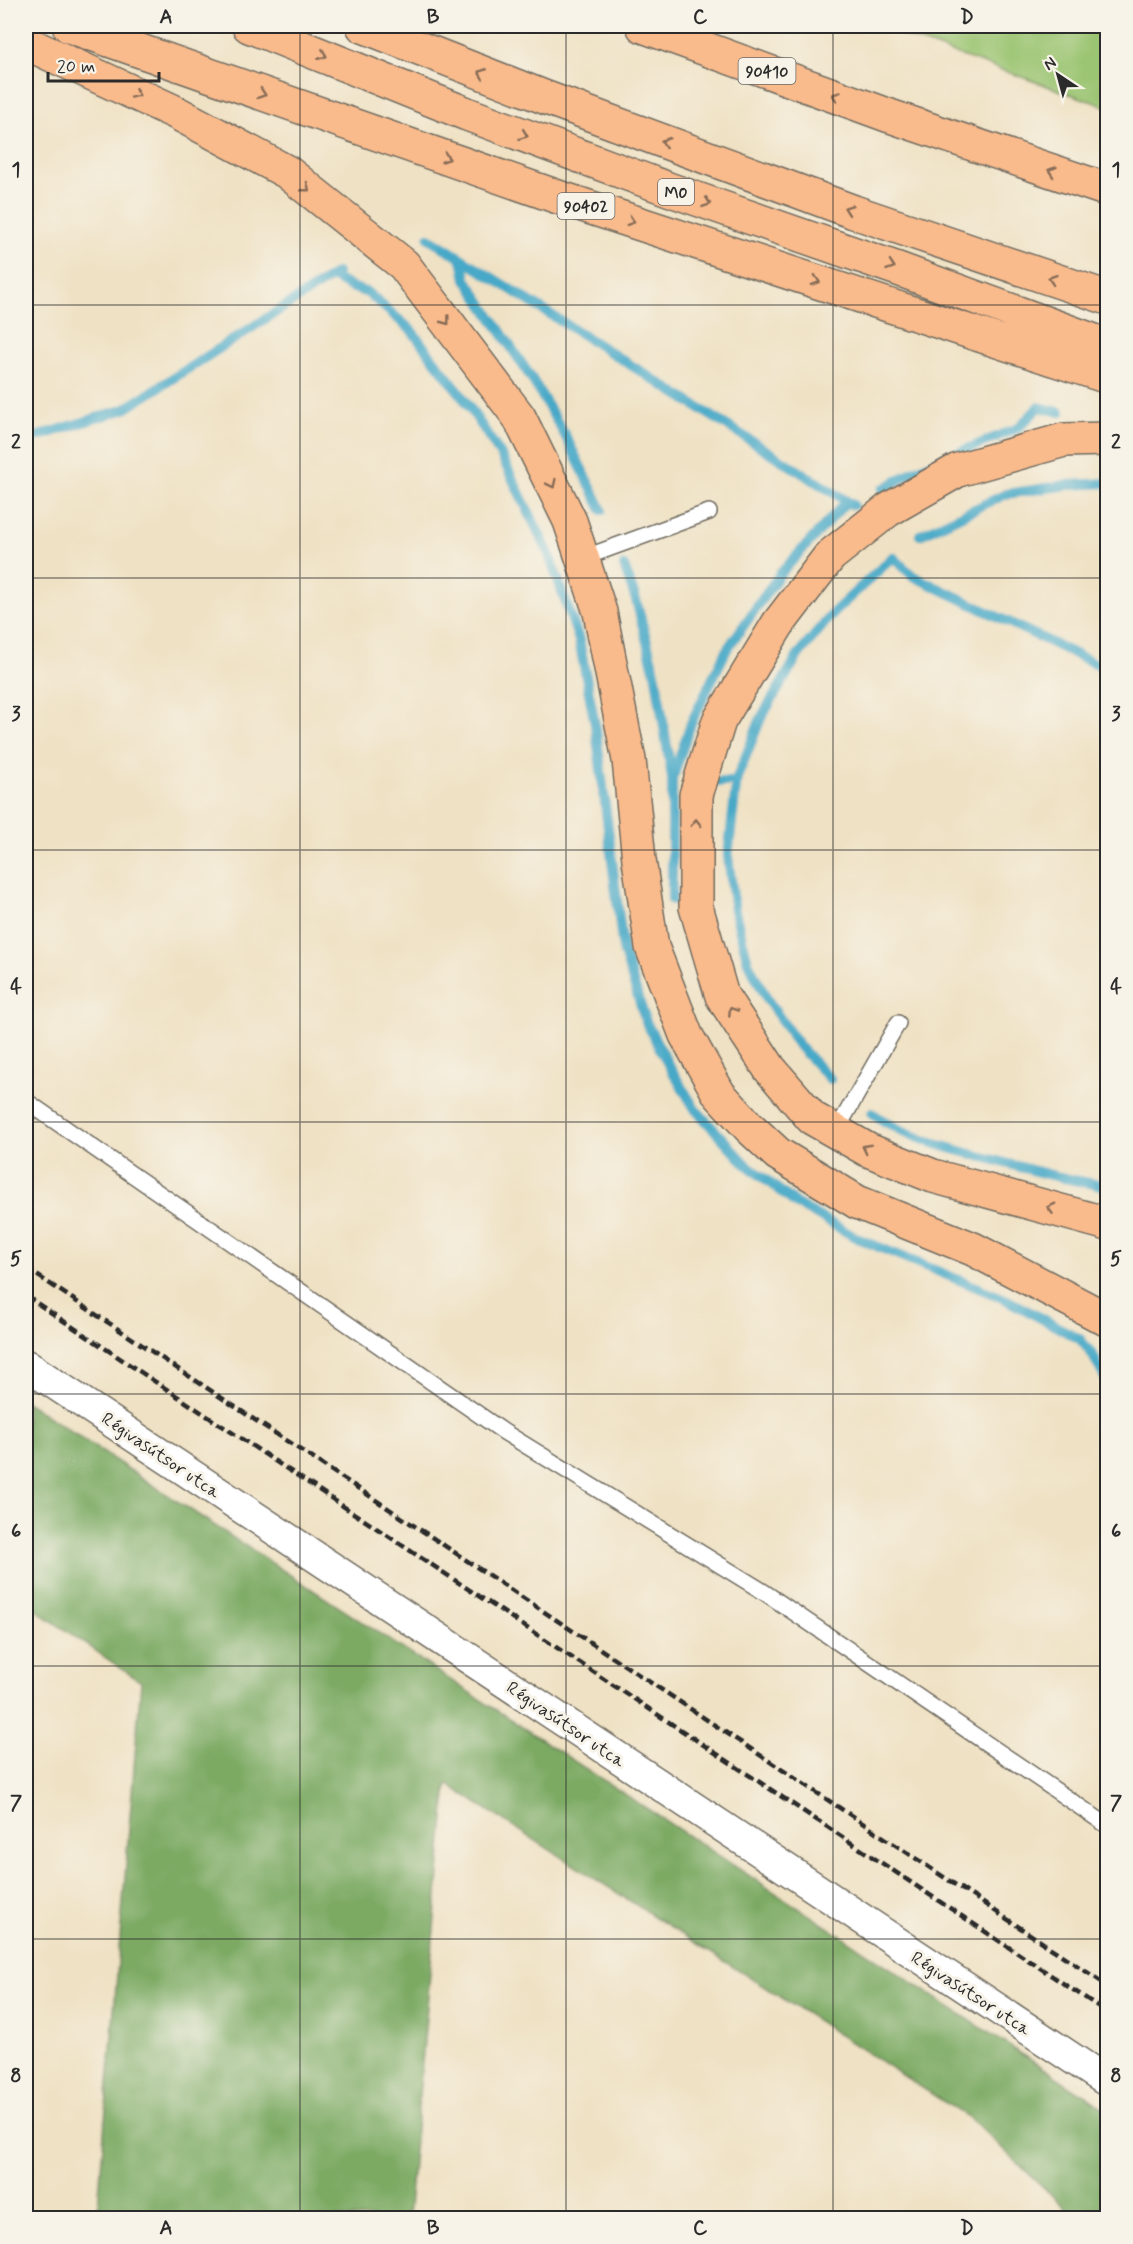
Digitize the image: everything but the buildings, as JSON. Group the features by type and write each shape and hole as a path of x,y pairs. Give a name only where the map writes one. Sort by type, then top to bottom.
{"highway":[{"name":"90402","path":"69,26 558,197 1107,376"},
{"name":"M0","path":"249,26 467,114 671,190 898,269 1107,346"},
{"name":"M0","path":"363,26 544,97 854,212 1107,298"},
{"name":"90410","path":"643,26 890,116 1107,190"},
{"path":"26,43 174,112 287,172 404,265 519,417 570,521 600,612 629,760 639,860 652,947 686,1035 719,1094 778,1154 857,1202 973,1249 1107,1320"},
{"path":"1107,439 1065,440 958,471 888,510 830,556 778,624 719,722 696,795 696,907 722,996 770,1070 813,1118 868,1150 933,1176 1107,1224"}],"street":[{"name":"Régivasútsor utca","path":"26,1365 1107,2082"}],"lane":[{"path":"583,558 709,512"},
{"path":"836,1131 898,1023"},
{"path":"26,1101 504,1432 764,1592 1107,1826"}],"green space":[{"path":"876,26 1107,26 1107,107"},
{"path":"26,1402 1107,2110 1107,2218 1076,2218 971,2119 447,1784 408,2218 97,2218 141,1682 26,1603"}],"waterway":[{"path":"429,238 853,505"},
{"path":"462,259 466,279 532,379 566,437 602,510"},
{"path":"26,440 125,409 337,273"},
{"path":"332,277 368,293 411,330 462,396 501,455 548,552 579,640 596,730 623,950 646,1022 695,1109 746,1164 795,1203 857,1238 1005,1299 1080,1339 1092,1354 1108,1383"},
{"path":"883,489 916,470 1018,428 1039,407 1060,412"},
{"path":"920,535 1006,494 1067,485 1108,483"},
{"path":"674,774 691,723 726,651 779,575 847,501"},
{"path":"830,1079 799,1046 767,999 748,962 735,912 728,856 737,778 761,718 799,654 834,612 893,557 913,576 1108,670"},
{"path":"624,566 636,600 656,677 672,778 672,900"},
{"path":"720,782 737,782"},
{"path":"872,1113 913,1136 942,1146 1047,1174 1108,1186"}],"railway":[{"path":"26,1268 1108,1986"},
{"path":"26,1296 1108,2013"}]}
